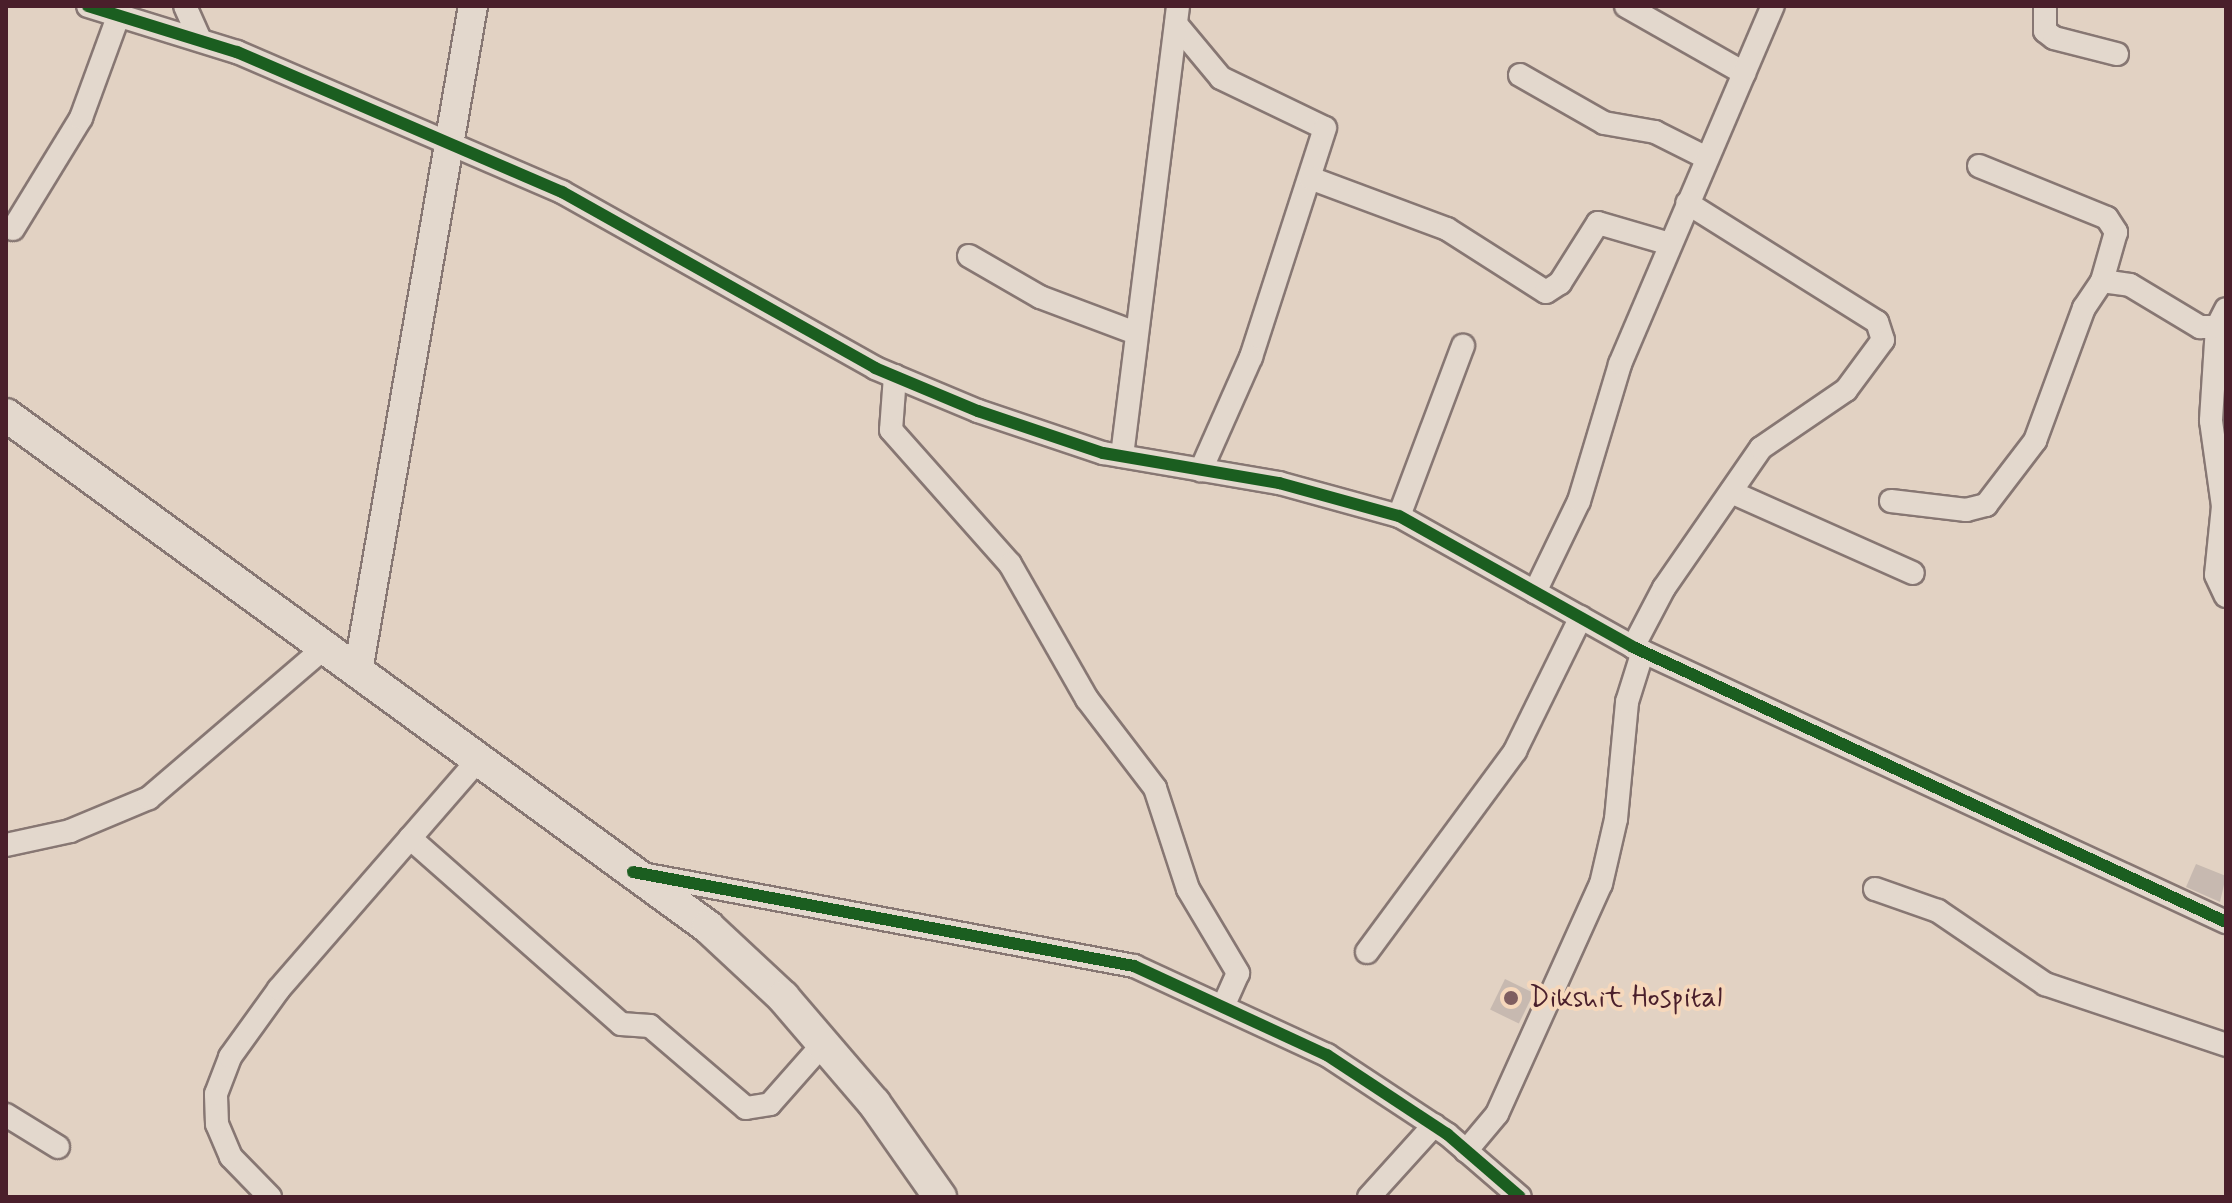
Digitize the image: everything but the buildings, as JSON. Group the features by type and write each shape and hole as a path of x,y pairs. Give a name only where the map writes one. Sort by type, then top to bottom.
{"main road":[{"path":"6,415 708,927 823,1044 940,1197"}],"street":[{"path":"88,6 199,37 449,141 562,192 895,376 1122,456 1201,470 1399,516 1638,649 2226,922"},
{"path":"185,6 199,37"},
{"path":"358,671 473,6"},
{"path":"1626,6 1744,73"},
{"path":"1535,592 1579,501 1620,364 1773,6"},
{"path":"2045,6 2045,31 2054,38 2117,54"},
{"path":"13,229 81,118 119,14"},
{"path":"1177,15 1221,78 1322,122 1310,178 1251,357 1201,470"},
{"path":"1122,456 1177,15"},
{"path":"1520,75 1604,123 1655,132 1707,158"},
{"path":"1891,501 1966,510 1986,505 2035,441 2084,308 2102,281 2116,232 2107,218 1979,166"},
{"path":"1310,178 1447,229 1546,292 1560,283 1598,223 1670,244"},
{"path":"1466,1151 1497,1114 1601,884 1616,819 1627,702 1638,649 1731,492 1768,442 1857,379 1882,331 1810,276 1687,203"},
{"path":"969,256 1040,297 1136,333"},
{"path":"2102,281 2130,285 2191,323 2221,318 2211,421 2223,506 2216,575 2226,596"},
{"path":"1399,516 1463,346"},
{"path":"895,376 891,430 1010,564 1087,699 1155,788 1188,889 1238,973 1225,1002"},
{"path":"1731,492 1913,573"},
{"path":"1367,952 1515,751 1581,617"},
{"path":"6,845 70,831 149,798 323,649"},
{"path":"270,1197 225,1144 215,1109 222,1073 279,989 478,760"},
{"path":"410,838 621,1024 650,1026 746,1108 770,1104 823,1044"},
{"path":"633,872 1108,957 1225,1002 1327,1055 1434,1125 1520,1197"},
{"path":"1875,889 1938,911 2045,984 2226,1045"},
{"path":"6,1115 58,1147"},
{"path":"1369,1197 1434,1125"}],"cycle path":[{"path":"88,6 237,52 562,192 875,368 978,411 1103,453 1279,483 1399,516 1633,647 2226,922"},
{"path":"633,872 1134,966 1327,1055 1447,1134 1520,1197"}],"place":[{"name":"Dikshit Hospital","path":"1511,998"}]}
